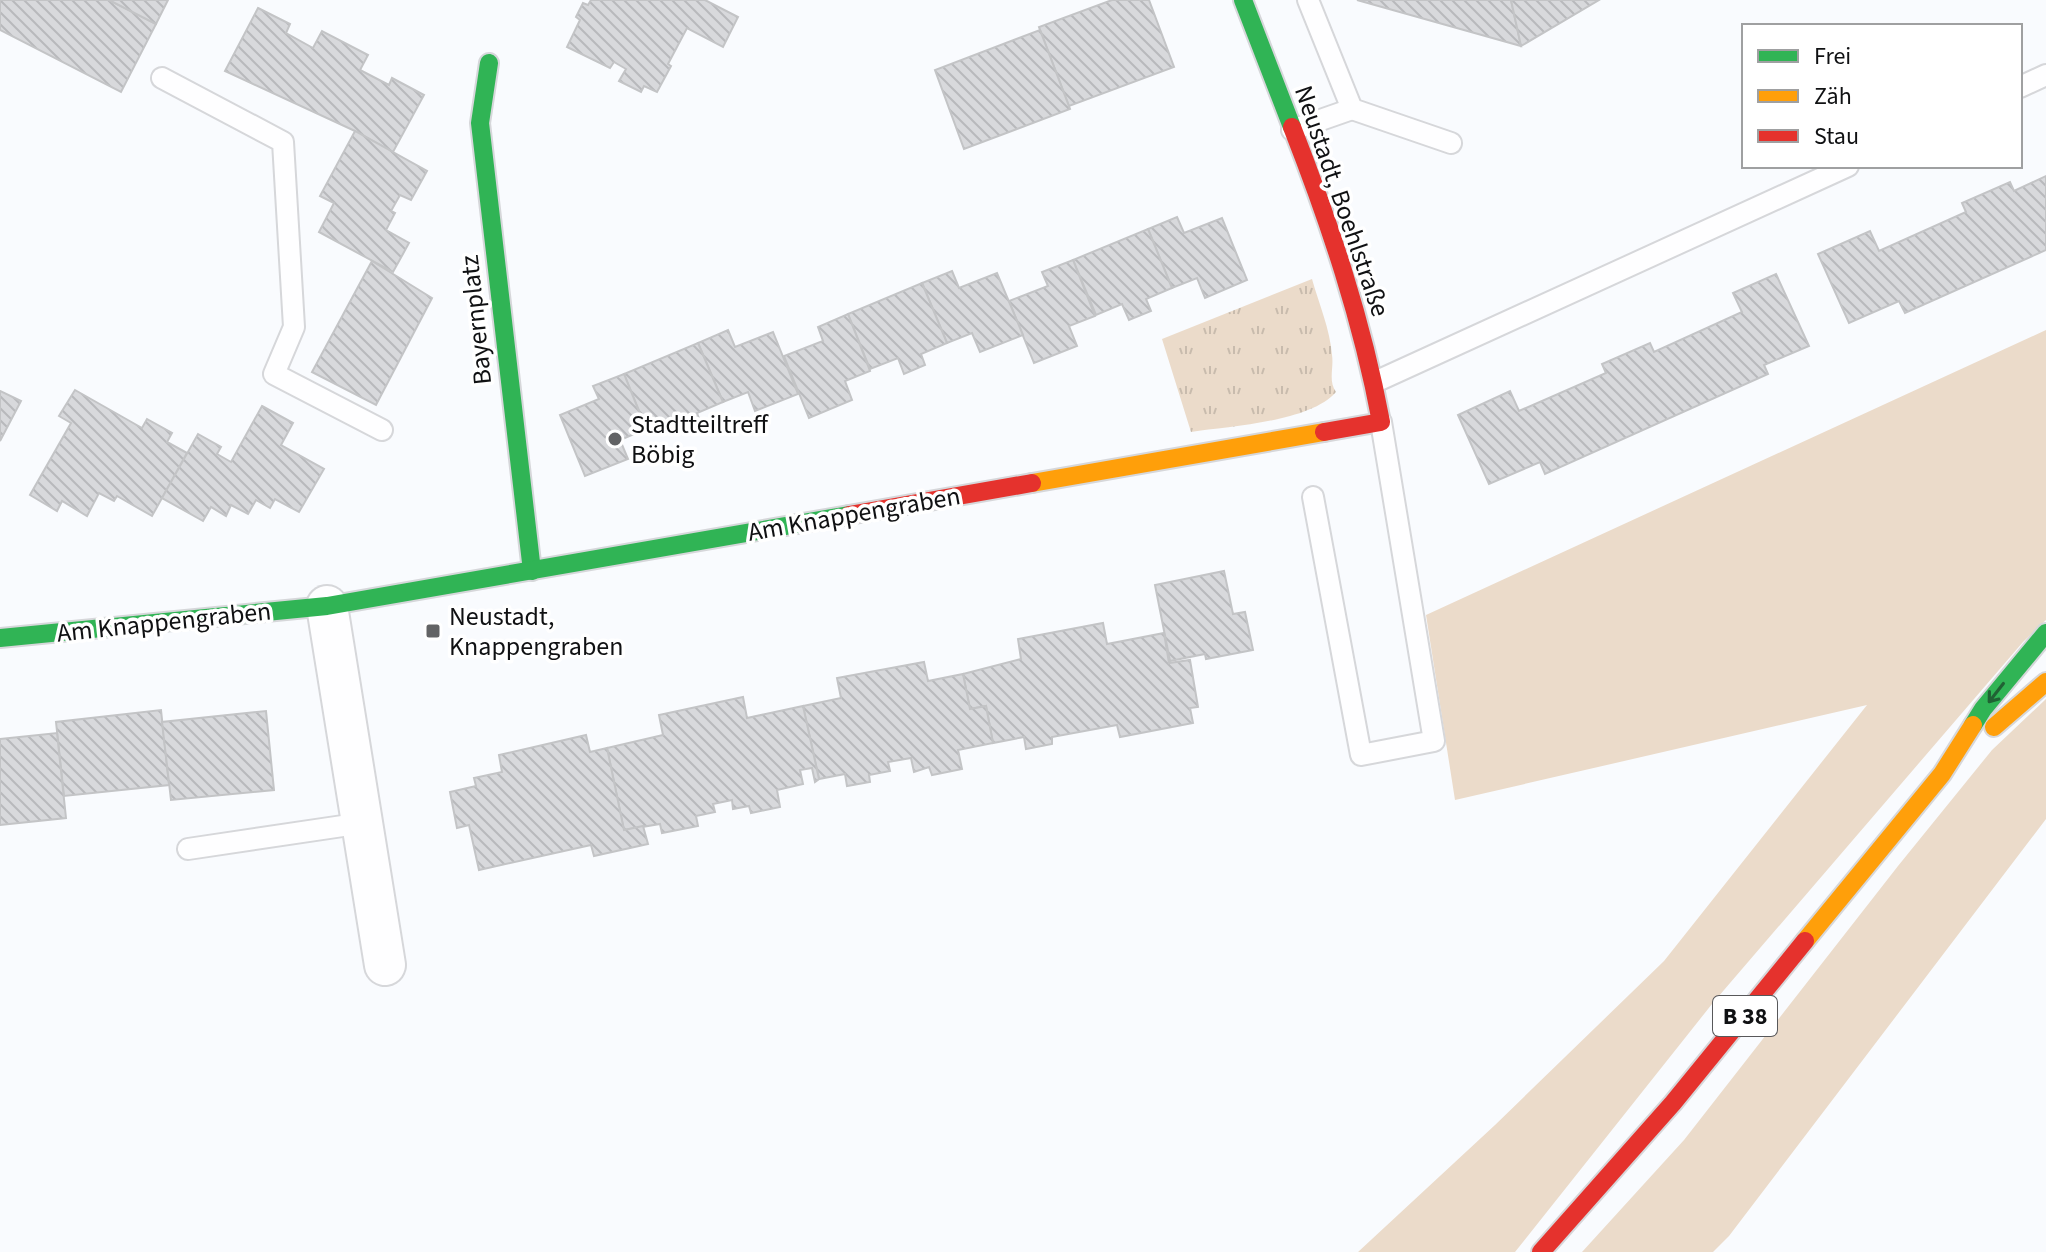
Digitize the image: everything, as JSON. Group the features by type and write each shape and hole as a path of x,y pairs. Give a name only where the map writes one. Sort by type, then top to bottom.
{"street":[{"name":"Neustadt, Boehlstraße","path":"1243,0 1339,256 1375,382 1381,422"},
{"name":"Bayernplatz","path":"489,63 480,123 532,571"},
{"name":"Am Knappengraben","path":"0,638 327,606 1381,422"},
{"path":"327,606 385,965"},
{"name":"B 38","path":"1541,1252 1673,1103 1942,774 1983,709 2046,633"},
{"name":"B 38","path":"1942,774 2046,682"}],"lane":[{"path":"1308,0 1352,109"},
{"path":"2022,86 2046,75"},
{"path":"162,78 283,142 294,327 274,374 382,430"},
{"path":"1292,130 1352,109 1451,143"},
{"path":"1375,382 1844,168"},
{"path":"1313,497 1361,755 1434,741 1381,422"},
{"path":"188,849 363,823"}],"green space":[{"path":"1312,279 1329,336 1332,383 1336,392 1324,402 1289,416 1191,432 1162,339"},
{"path":"2046,330 2046,620 2023,642 1712,1004 1515,1252 1358,1252 1664,961 1867,705 1455,800 1426,615"},
{"path":"2046,699 2046,819 1729,1236 1713,1252 1582,1252 1684,1140 1992,750"}],"building":[{"path":"0,0 109,0 156,24 121,92 0,30"},
{"path":"109,0 168,0 156,24"},
{"path":"591,0 705,0 738,17 723,47 687,28 657,92 644,86 641,92 619,81 626,69 614,62 610,68 567,47 580,20 576,17 583,3 588,5"},
{"path":"1112,0 1149,0 1174,67 1069,106 1039,27"},
{"path":"1357,0 1511,0 1521,46"},
{"path":"1511,0 1599,0 1521,46"},
{"path":"258,8 290,24 286,33 313,48 322,31 368,55 360,70 389,85 392,78 424,95 393,152 355,131 225,71"},
{"path":"1040,30 1070,109 964,149 935,70"},
{"path":"355,131 427,171 411,200 400,195 391,211 395,213 386,230 409,243 393,272 319,232 334,203 320,196"},
{"path":"2046,176 2046,250 1905,313 1899,301 1849,323 1818,254 1870,231 1879,251 1966,212 1962,203 2010,182 2014,191"},
{"path":"1177,217 1184,233 1222,218 1247,280 1205,298 1197,278 1172,288 1148,229"},
{"path":"1148,229 1172,288 1146,299 1151,311 1129,320 1122,304 1096,315 1073,260"},
{"path":"1073,260 1095,316 1069,326 1077,346 1034,363 1009,301 1048,286 1042,272"},
{"path":"372,261 432,298 376,405 312,372"},
{"path":"952,271 959,288 997,273 1023,335 980,352 972,333 947,343 922,283"},
{"path":"1776,274 1809,346 1764,365 1768,374 1545,474 1540,462 1489,484 1458,415 1510,391 1519,411 1606,373 1602,364 1650,343 1654,352 1742,312 1733,293"},
{"path":"922,283 947,343 921,354 925,365 904,374 898,358 870,369 848,314"},
{"path":"848,314 870,371 845,381 852,400 809,418 784,356 823,341 818,327"},
{"path":"728,330 735,347 773,332 798,394 755,411 748,392 723,402 698,343"},
{"path":"698,343 723,402 697,413 701,424 679,433 673,417 646,428 624,374"},
{"path":"624,374 646,429 620,440 628,459 585,476 560,415 599,399 593,386"},
{"path":"75,390 142,428 147,419 172,433 167,442 187,453 152,516 117,496 114,501 99,493 87,516 62,501 57,511 30,495 71,423 59,416"},
{"path":"0,391 21,401 0,441"},
{"path":"262,406 293,423 281,445 324,469 299,512 275,499 270,508 256,500 248,514 231,505 226,516 211,507 203,521 162,498 198,434 221,447 217,454 231,462"},
{"path":"1224,571 1233,614 1245,612 1253,650 1206,659 1205,654 1170,661 1155,585"},
{"path":"1103,623 1107,644 1164,633 1169,663 1190,660 1198,707 1190,708 1193,723 1120,737 1117,725 1052,737 1052,744 1026,749 1024,737 993,743 986,706 970,709 963,674 1021,659 1018,639"},
{"path":"924,662 928,681 963,674 970,709 986,706 993,743 958,750 962,769 932,775 929,767 914,772 911,758 888,762 890,771 869,775 870,782 847,786 845,774 819,779 803,706 841,698 837,678"},
{"path":"743,697 747,718 803,706 819,779 815,782 812,768 800,770 803,784 777,790 780,807 751,813 749,806 733,809 732,800 713,804 715,812 696,816 698,826 662,833 660,824 624,830 607,748 663,735 659,715"},
{"path":"161,710 169,785 64,796 56,722"},
{"path":"266,711 274,790 171,800 162,722"},
{"path":"57,733 66,818 0,825 0,739"},
{"path":"586,735 590,752 607,748 624,830 643,826 648,844 594,856 591,845 479,870 469,825 457,828 450,792 476,786 474,778 502,772 499,755"}],"traffic: fast":[{"path":"1243,0 1292,127"},
{"path":"489,63 480,123 532,571"},
{"path":"0,638 327,606 849,515"},
{"path":"1973,725 2046,633"}],"traffic: slow":[{"path":"1032,483 1324,432"},
{"path":"1994,727 2046,682"},
{"path":"1805,941 1942,774 1973,725"}],"traffic: jam":[{"path":"1292,127 1344,273 1381,422 1324,432"},
{"path":"849,515 1032,483"},
{"path":"1541,1252 1673,1103 1805,941"}],"place":[{"name":"Stadtteiltreff Böbig","path":"615,439"},
{"name":"Neustadt, Knappengraben","path":"433,631"}]}
